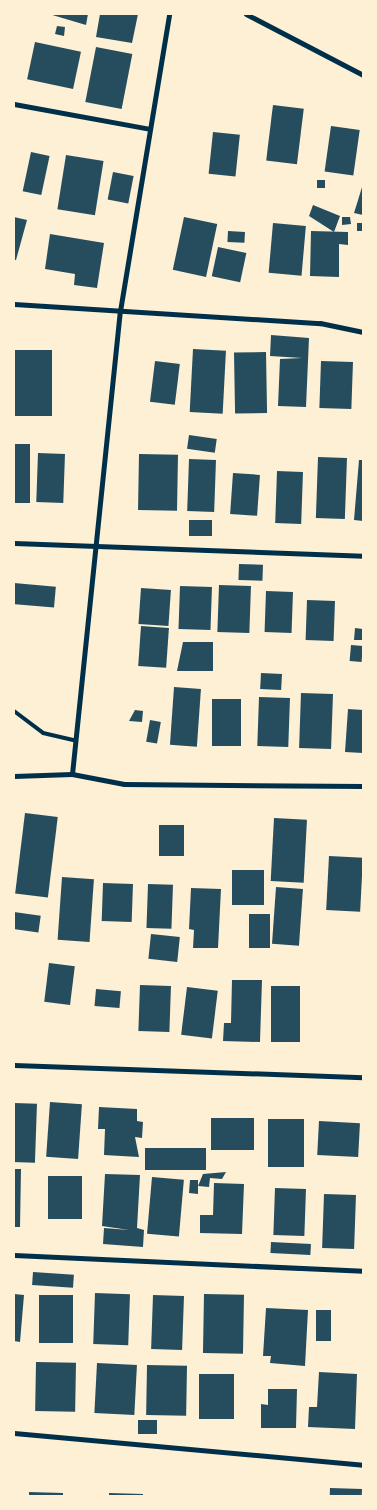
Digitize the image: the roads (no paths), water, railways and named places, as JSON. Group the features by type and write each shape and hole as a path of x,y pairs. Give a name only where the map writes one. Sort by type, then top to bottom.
{"street":[{"path":"72,774 74,740 99,546 120,311 169,14"},
{"path":"246,14 363,75"},
{"path":"14,104 150,129"},
{"path":"14,304 320,323 363,332"},
{"path":"14,543 363,556"},
{"path":"14,776 72,774 124,784 363,786"},
{"path":"14,1065 363,1076"},
{"path":"14,1255 363,1271"},
{"path":"14,1433 363,1465"}],"lane":[{"path":"14,711 43,733 74,740"}]}
